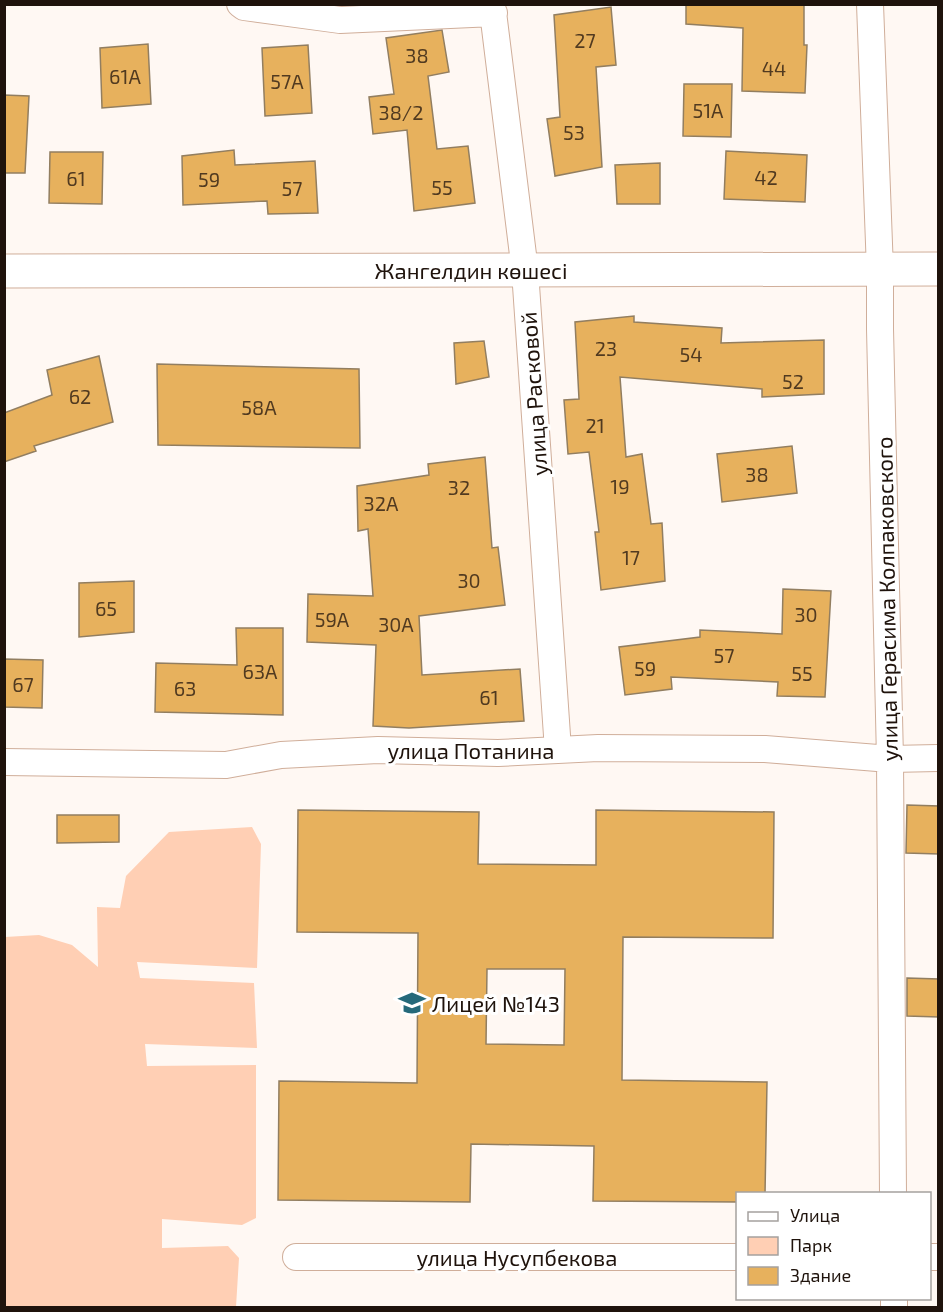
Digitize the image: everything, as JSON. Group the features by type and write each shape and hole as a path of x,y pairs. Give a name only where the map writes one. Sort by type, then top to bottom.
{"main road":[{"name":"Жангелдин көшесі","path":"4,271 939,269"}],"street":[{"path":"240,4 244,7 340,20 493,9"},
{"name":"улица Герасима Колпаковского","path":"870,4 880,270 890,759 893,1192"},
{"name":"улица Расковой","path":"493,9 525,271 558,750"},
{"name":"улица Потанина","path":"4,762 226,765 281,755 378,750 498,753 598,748 765,749 890,759 939,758"},
{"name":"улица Нусупбекова","path":"296,1257 736,1257"}],"green space":[{"path":"252,827 261,844 257,968 137,962 140,978 254,983 257,1048 145,1044 147,1066 256,1065 256,1218 242,1225 162,1219 162,1248 228,1246 239,1258 236,1307 5,1307 5,937 39,935 72,945 98,967 97,907 120,908 126,876 169,832"}],"building":[{"path":"686,4 804,4 804,45 807,45 805,93 742,91 743,28 686,24"},
{"path":"611,7 616,65 596,67 602,167 555,176 547,119 560,117 554,15"},
{"path":"442,30 449,72 428,76 437,149 468,146 475,203 414,211 407,130 373,134 369,97 394,94 386,38"},
{"path":"148,44 151,104 102,108 100,48"},
{"path":"308,45 312,113 265,116 262,48"},
{"path":"684,84 732,84 731,137 683,136"},
{"path":"4,95 29,96 25,173 4,173"},
{"path":"234,150 235,165 315,161 318,213 268,214 267,201 183,205 182,156"},
{"path":"726,151 807,155 805,202 724,199"},
{"path":"50,152 103,152 102,204 49,203"},
{"path":"660,163 660,204 617,204 615,165"},
{"path":"634,316 634,322 722,328 721,343 824,340 824,394 762,397 762,389 620,377 626,457 642,454 651,524 662,523 665,581 601,590 595,532 599,532 589,452 568,454 564,400 579,399 575,322"},
{"path":"484,341 489,377 456,384 454,343"},
{"path":"99,356 113,422 34,446 36,451 4,462 4,413 52,395 47,370"},
{"path":"157,364 359,369 360,448 158,445"},
{"path":"792,446 797,493 722,502 717,454"},
{"path":"485,457 492,548 498,547 505,605 419,616 422,675 520,669 524,721 409,728 373,726 376,645 307,642 308,594 373,596 368,529 358,531 357,486 429,475 428,464"},
{"path":"134,581 134,632 79,637 79,583"},
{"path":"783,589 831,591 825,697 777,696 778,682 671,677 672,689 625,695 619,647 700,637 700,630 782,634"},
{"path":"236,628 283,628 283,715 155,712 156,663 237,665"},
{"path":"4,659 43,660 42,708 4,707"},
{"path":"907,805 939,806 939,854 906,853"},
{"path":"298,810 479,812 478,864 596,865 596,810 774,812 773,938 623,937 622,1080 767,1082 765,1192 736,1192 736,1202 593,1201 594,1146 471,1144 470,1202 278,1200 279,1081 417,1083 418,933 297,932","holes":["487,969 565,969 564,1045 486,1044"]},
{"path":"57,815 119,815 119,842 57,843"},
{"path":"907,978 939,979 939,1017 907,1016"}],"place":[{"name":"Лицей №143","path":"412,1003"}]}
